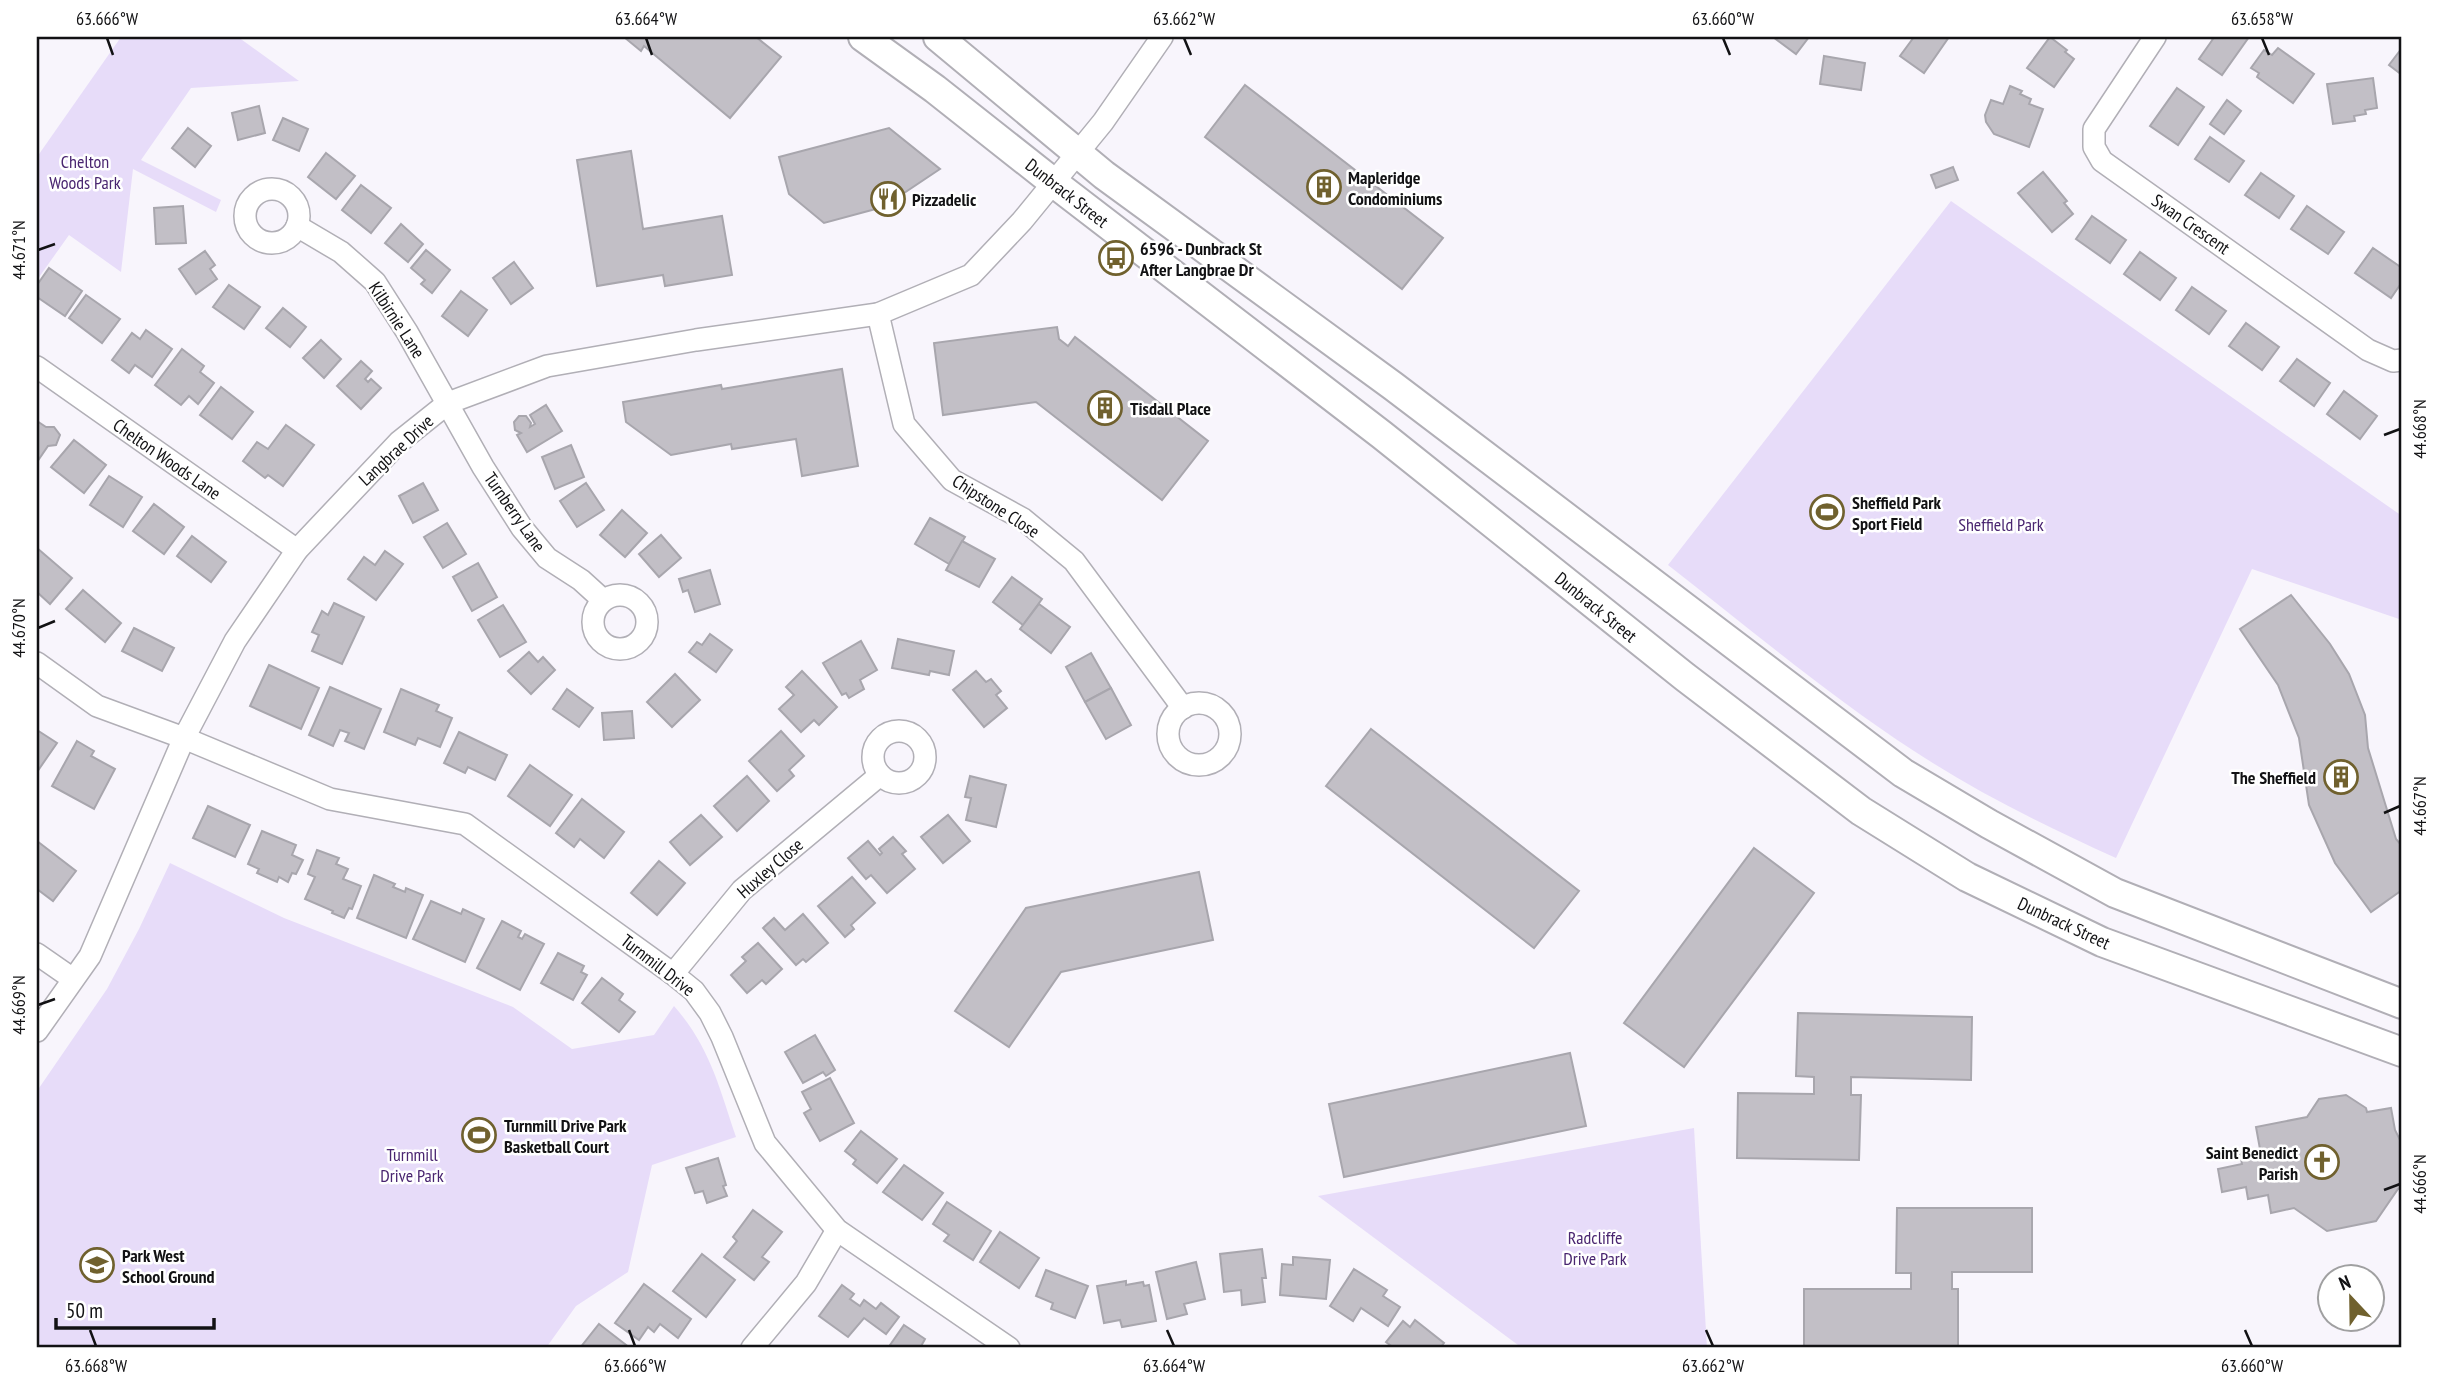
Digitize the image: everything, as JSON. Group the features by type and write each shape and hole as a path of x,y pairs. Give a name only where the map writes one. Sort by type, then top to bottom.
{"main road":[{"name":"Dunbrack Street","path":"863,37 935,89 1382,435 1685,677 1861,811 1967,877 2102,942 2402,1052"},
{"name":"Dunbrack Street","path":"938,37 1077,154 1393,386 1903,772 1989,824 2115,893 2402,1004"}],"street":[{"name":"Langbrae Drive","path":"37,1031 90,956 184,738 235,641 297,550 399,442 448,403 547,366 696,340 878,314 971,275 1023,221 1103,122 1162,37"},
{"name":"Swan Crescent","path":"2155,37 2094,129 2094,147 2102,161 2368,350 2393,360 2402,360"},
{"name":"Kilbirnie Lane","path":"297,226 341,251 375,282 448,403"},
{"name":"Chipstone Close","path":"878,314 904,424 952,480 1023,519 1074,561 1183,708"},
{"name":"Chelton Woods Lane","path":"37,367 297,550"},
{"name":"Turnberry Lane","path":"448,403 483,467 523,528 547,558 581,580 603,600"},
{"name":"Turnmill Drive","path":"37,663 97,706 184,738 330,799 465,824 694,991 710,1013 722,1037 765,1143 838,1230 947,1308 1009,1348"},
{"name":"Huxley Close","path":"673,974 742,890 880,775"},
{"path":"37,954 73,979"},
{"path":"752,1348 806,1283 838,1230"}],"green space":[{"name":"Chelton Woods Park","path":"121,37 238,37 299,81 191,88 141,160 221,200 216,212 133,169 121,272 69,235 37,280 37,157"},
{"name":"Sheffield Park","path":"1951,201 2402,516 2402,620 2252,569 2116,858 2013,809 1914,751 1820,684 1668,565"},
{"name":"Turnmill Drive Park","path":"170,863 284,918 513,1007 572,1049 654,1035 674,1006 705,1052 736,1137 652,1165 628,1272 576,1306 546,1348 37,1348 37,1091 107,989"},
{"name":"Radcliffe Drive Park","path":"1694,1128 1707,1348 1522,1348 1318,1196"}],"building":[{"path":"624,37 756,37 781,57 730,118 644,46 641,51"},
{"path":"1773,37 1809,37 1796,54"},
{"path":"1914,37 1949,37 1924,73 1900,56"},
{"path":"2050,37 2074,59 2054,87 2027,68"},
{"path":"2209,37 2249,37 2222,75 2199,59 2213,39"},
{"path":"2278,48 2314,74 2293,103 2257,77 2259,73 2251,68 2264,50 2272,55"},
{"path":"2402,48 2402,75 2389,65"},
{"path":"1824,56 1865,63 1861,90 1820,84"},
{"path":"2373,78 2377,108 2354,116 2355,121 2333,124 2327,84"},
{"name":"Mapleridge Condominiums","path":"1245,85 1443,238 1402,289 1205,137"},
{"path":"2010,86 2031,99 2029,104 2043,109 2029,147 1994,134 1986,122 1985,115 1991,100 2003,104"},
{"path":"2177,88 2204,107 2178,145 2150,126"},
{"path":"2227,100 2241,111 2224,134 2210,124"},
{"path":"259,106 265,133 238,140 232,113"},
{"path":"283,118 308,129 299,151 273,140"},
{"path":"188,128 211,146 195,167 172,148"},
{"path":"889,128 940,169 883,207 824,223 789,194 779,157"},
{"path":"2210,137 2244,161 2229,182 2195,159"},
{"path":"631,151 643,229 722,216 732,275 665,286 663,275 597,286 577,160"},
{"path":"326,153 355,176 336,199 308,177"},
{"path":"1953,167 1958,180 1936,188 1931,175"},
{"path":"2043,172 2067,201 2064,203 2073,214 2052,232 2018,193"},
{"path":"2261,173 2294,196 2279,218 2245,195"},
{"path":"361,185 391,208 371,233 342,210"},
{"path":"183,206 186,243 156,244 154,208"},
{"path":"2307,206 2344,232 2328,254 2291,229"},
{"path":"2092,216 2126,240 2110,263 2076,239"},
{"path":"401,224 423,244 408,262 385,243"},
{"path":"2373,248 2402,268 2402,282 2391,298 2355,273"},
{"path":"426,250 450,270 432,293 421,284 425,280 411,268"},
{"path":"205,251 215,265 210,269 217,279 196,294 179,269"},
{"path":"2140,252 2176,278 2160,300 2124,274"},
{"path":"514,262 533,288 511,304 493,278"},
{"path":"49,268 82,291 65,316 37,297 37,285"},
{"path":"229,285 260,307 244,329 213,307"},
{"path":"2192,287 2226,311 2209,334 2176,310"},
{"path":"461,291 487,310 468,336 442,316"},
{"path":"86,295 120,319 102,343 69,318"},
{"path":"283,308 306,327 290,347 266,328"},
{"path":"2246,323 2279,347 2262,370 2229,346"},
{"name":"Tisdall Place","path":"1057,327 1059,339 1068,346 1075,337 1208,441 1162,500 1036,402 943,415 934,343"},
{"path":"146,330 172,349 152,377 135,365 129,373 112,360 132,333 140,339"},
{"path":"321,340 341,359 324,378 303,358"},
{"path":"182,349 204,366 200,372 214,383 198,404 189,396 181,405 155,385"},
{"path":"2297,359 2330,383 2314,406 2280,381"},
{"path":"361,361 372,371 365,379 368,382 371,379 381,388 361,409 337,386"},
{"path":"842,369 858,466 802,476 796,439 732,449 731,444 671,455 626,422 623,402 721,385 722,389"},
{"path":"221,387 253,412 232,439 200,415"},
{"path":"2344,391 2377,416 2360,439 2327,414"},
{"path":"546,405 562,431 527,452 517,435 521,433 515,430 514,422 519,416 526,416 531,423 530,427 535,424 530,415"},
{"path":"37,421 46,427 54,427 60,435 56,445 48,446 37,462"},
{"path":"286,425 314,445 283,486 268,475 265,478 243,461 257,442 268,449"},
{"path":"74,440 106,465 84,493 51,467"},
{"path":"571,445 584,477 555,489 542,457"},
{"path":"109,476 142,497 123,527 90,505"},
{"path":"423,483 438,510 413,523 399,496"},
{"path":"586,483 604,510 577,527 560,501"},
{"path":"154,504 184,527 164,554 133,531"},
{"path":"622,510 647,533 625,557 600,535"},
{"path":"930,518 965,537 949,564 915,544"},
{"path":"447,523 466,554 443,568 424,537"},
{"path":"661,535 681,558 659,577 639,554"},
{"path":"192,536 226,562 211,582 177,556"},
{"path":"962,541 995,559 979,587 946,570"},
{"path":"37,548 72,578 50,604 37,592"},
{"path":"385,551 403,564 376,600 348,579 364,557 375,565"},
{"path":"478,563 497,597 472,611 453,577"},
{"path":"710,570 720,604 695,612 688,590 683,592 679,579"},
{"path":"1012,577 1042,599 1023,625 993,602"},
{"path":"83,590 121,623 105,642 66,609"},
{"name":"The Sheffield","path":"2291,595 2330,644 2349,674 2365,715 2368,748 2396,839 2402,846 2402,890 2371,912 2335,863 2309,805 2299,738 2278,685 2240,629"},
{"path":"334,603 364,617 342,664 312,651 319,635 312,632 322,611 328,615"},
{"path":"1039,604 1070,627 1051,653 1020,629"},
{"path":"503,605 526,642 500,657 478,620"},
{"path":"134,628 174,648 162,671 122,651"},
{"path":"710,634 732,650 716,672 689,652 697,642 702,645"},
{"path":"898,639 954,651 949,675 930,671 929,675 892,668"},
{"path":"861,641 877,670 860,680 864,689 849,698 846,693 842,695 823,663"},
{"path":"529,652 538,662 543,657 555,670 531,694 508,671"},
{"path":"1091,653 1111,688 1085,702 1066,667"},
{"path":"269,665 319,688 301,729 250,706"},
{"path":"802,671 837,707 819,725 814,720 801,732 779,709 794,695 786,687"},
{"path":"976,671 986,682 991,679 1001,691 996,695 1007,708 984,727 953,690"},
{"path":"675,674 700,700 672,727 647,702"},
{"path":"330,687 381,709 364,749 345,741 349,733 340,730 333,746 309,735"},
{"path":"1111,688 1131,725 1106,739 1085,702"},
{"path":"401,689 439,705 436,711 452,718 440,747 418,738 415,745 384,732"},
{"path":"567,689 593,708 579,727 553,709"},
{"path":"632,711 634,738 604,740 602,713"},
{"path":"1371,729 1579,891 1534,948 1326,786"},
{"path":"37,730 57,743 37,772"},
{"path":"781,731 804,756 789,770 794,776 777,791 749,761"},
{"path":"459,732 507,755 495,780 468,767 465,773 444,763"},
{"path":"77,741 94,751 91,756 115,769 94,809 52,786"},
{"path":"530,765 572,795 550,826 508,796"},
{"path":"747,776 769,801 737,831 714,806"},
{"path":"970,776 1006,785 996,827 966,820 971,798 965,797"},
{"path":"582,799 624,832 604,858 580,839 574,847 556,833"},
{"path":"208,806 250,825 235,857 193,838"},
{"path":"701,815 722,837 690,865 670,842"},
{"path":"948,815 970,841 943,863 921,837"},
{"path":"262,831 296,845 292,855 303,860 296,874 292,873 288,882 279,877 277,882 257,873 259,869 248,864"},
{"path":"893,837 906,851 902,854 915,869 887,893 871,875 866,879 848,858 868,841 880,855 882,853 879,849"},
{"path":"37,841 76,871 53,901 37,889"},
{"path":"1754,848 1814,893 1684,1067 1624,1023"},
{"path":"317,850 339,858 336,864 348,869 343,879 361,886 352,909 349,908 344,918 305,899 315,877 308,874"},
{"path":"659,861 685,883 657,915 631,893"},
{"path":"1199,872 1213,940 1061,972 1009,1047 955,1011 1026,908"},
{"path":"374,875 395,884 393,887 405,892 406,888 423,895 406,938 357,918"},
{"path":"852,877 875,903 851,925 854,929 845,937 818,906"},
{"path":"431,901 461,914 463,909 484,919 465,962 413,939"},
{"path":"803,914 828,943 806,962 803,959 796,965 763,928 774,918 785,930"},
{"path":"502,921 521,931 518,937 522,939 525,934 544,944 520,990 477,968"},
{"path":"758,943 782,969 766,984 762,980 747,993 731,975 746,961 742,957"},
{"path":"558,953 584,966 581,972 587,975 573,1000 541,983"},
{"path":"602,978 623,994 619,1000 635,1012 619,1032 582,1003"},
{"path":"1798,1013 1972,1017 1971,1080 1851,1077 1851,1095 1861,1095 1859,1160 1737,1158 1738,1093 1814,1094 1814,1077 1796,1076"},
{"path":"815,1035 835,1070 826,1076 823,1072 803,1083 785,1052"},
{"path":"1570,1053 1586,1126 1344,1177 1329,1104"},
{"path":"830,1078 854,1123 820,1141 804,1113 811,1109 802,1092"},
{"name":"Saint Benedict Parish","path":"2346,1095 2366,1108 2367,1112 2391,1108 2395,1130 2402,1144 2402,1188 2398,1189 2376,1221 2327,1231 2294,1208 2271,1213 2268,1195 2248,1199 2246,1187 2222,1192 2218,1169 2242,1164 2240,1153 2260,1149 2256,1127 2307,1117 2319,1099"},
{"path":"861,1131 897,1159 877,1183 853,1164 856,1160 845,1151"},
{"path":"718,1158 727,1196 707,1203 703,1191 695,1193 686,1168"},
{"path":"904,1165 943,1193 922,1220 883,1192"},
{"path":"947,1202 991,1231 973,1260 944,1241 949,1235 933,1224"},
{"path":"1897,1208 2032,1208 2032,1272 1952,1272 1952,1289 1958,1289 1958,1348 1804,1348 1804,1289 1911,1289 1911,1273 1896,1273"},
{"path":"753,1210 782,1232 762,1257 769,1262 754,1280 724,1257 737,1241 733,1237"},
{"path":"1000,1232 1039,1258 1019,1288 980,1262"},
{"path":"1262,1249 1266,1278 1262,1278 1265,1302 1242,1305 1241,1290 1224,1292 1220,1254"},
{"path":"702,1254 735,1280 706,1317 673,1291"},
{"path":"1293,1257 1330,1260 1326,1299 1280,1295 1282,1264 1293,1265"},
{"path":"1196,1262 1205,1299 1184,1304 1187,1314 1167,1319 1156,1272"},
{"path":"1354,1269 1387,1290 1383,1296 1400,1307 1388,1326 1361,1308 1353,1321 1330,1306"},
{"path":"1046,1270 1088,1286 1075,1318 1051,1309 1053,1303 1036,1296"},
{"path":"1126,1281 1126,1285 1143,1282 1144,1286 1149,1285 1156,1321 1122,1327 1120,1320 1104,1323 1097,1286"},
{"path":"644,1284 691,1319 678,1338 660,1324 654,1332 648,1327 639,1340 615,1323"},
{"path":"842,1285 854,1294 850,1299 860,1306 864,1300 876,1309 881,1303 899,1317 886,1334 864,1318 848,1337 819,1316"},
{"path":"1415,1320 1444,1343 1440,1348 1394,1348 1386,1342 1403,1321 1410,1327"},
{"path":"599,1324 630,1348 580,1348"},
{"path":"904,1325 925,1339 920,1348 888,1348"}],"place":[{"name":"Mapleridge Condominiums","path":"1324,187"},
{"name":"Pizzadelic","path":"888,199"},
{"name":"6596 - Dunbrack St After Langbrae Dr","path":"1116,258"},
{"name":"Tisdall Place","path":"1105,408"},
{"name":"Sheffield Park Sport Field","path":"1827,512"},
{"name":"The Sheffield","path":"2341,777"},
{"name":"Turnmill Drive Park Basketball Court","path":"479,1135"},
{"name":"Saint Benedict Parish","path":"2322,1162"},
{"name":"Park West School Ground","path":"97,1265"}]}
